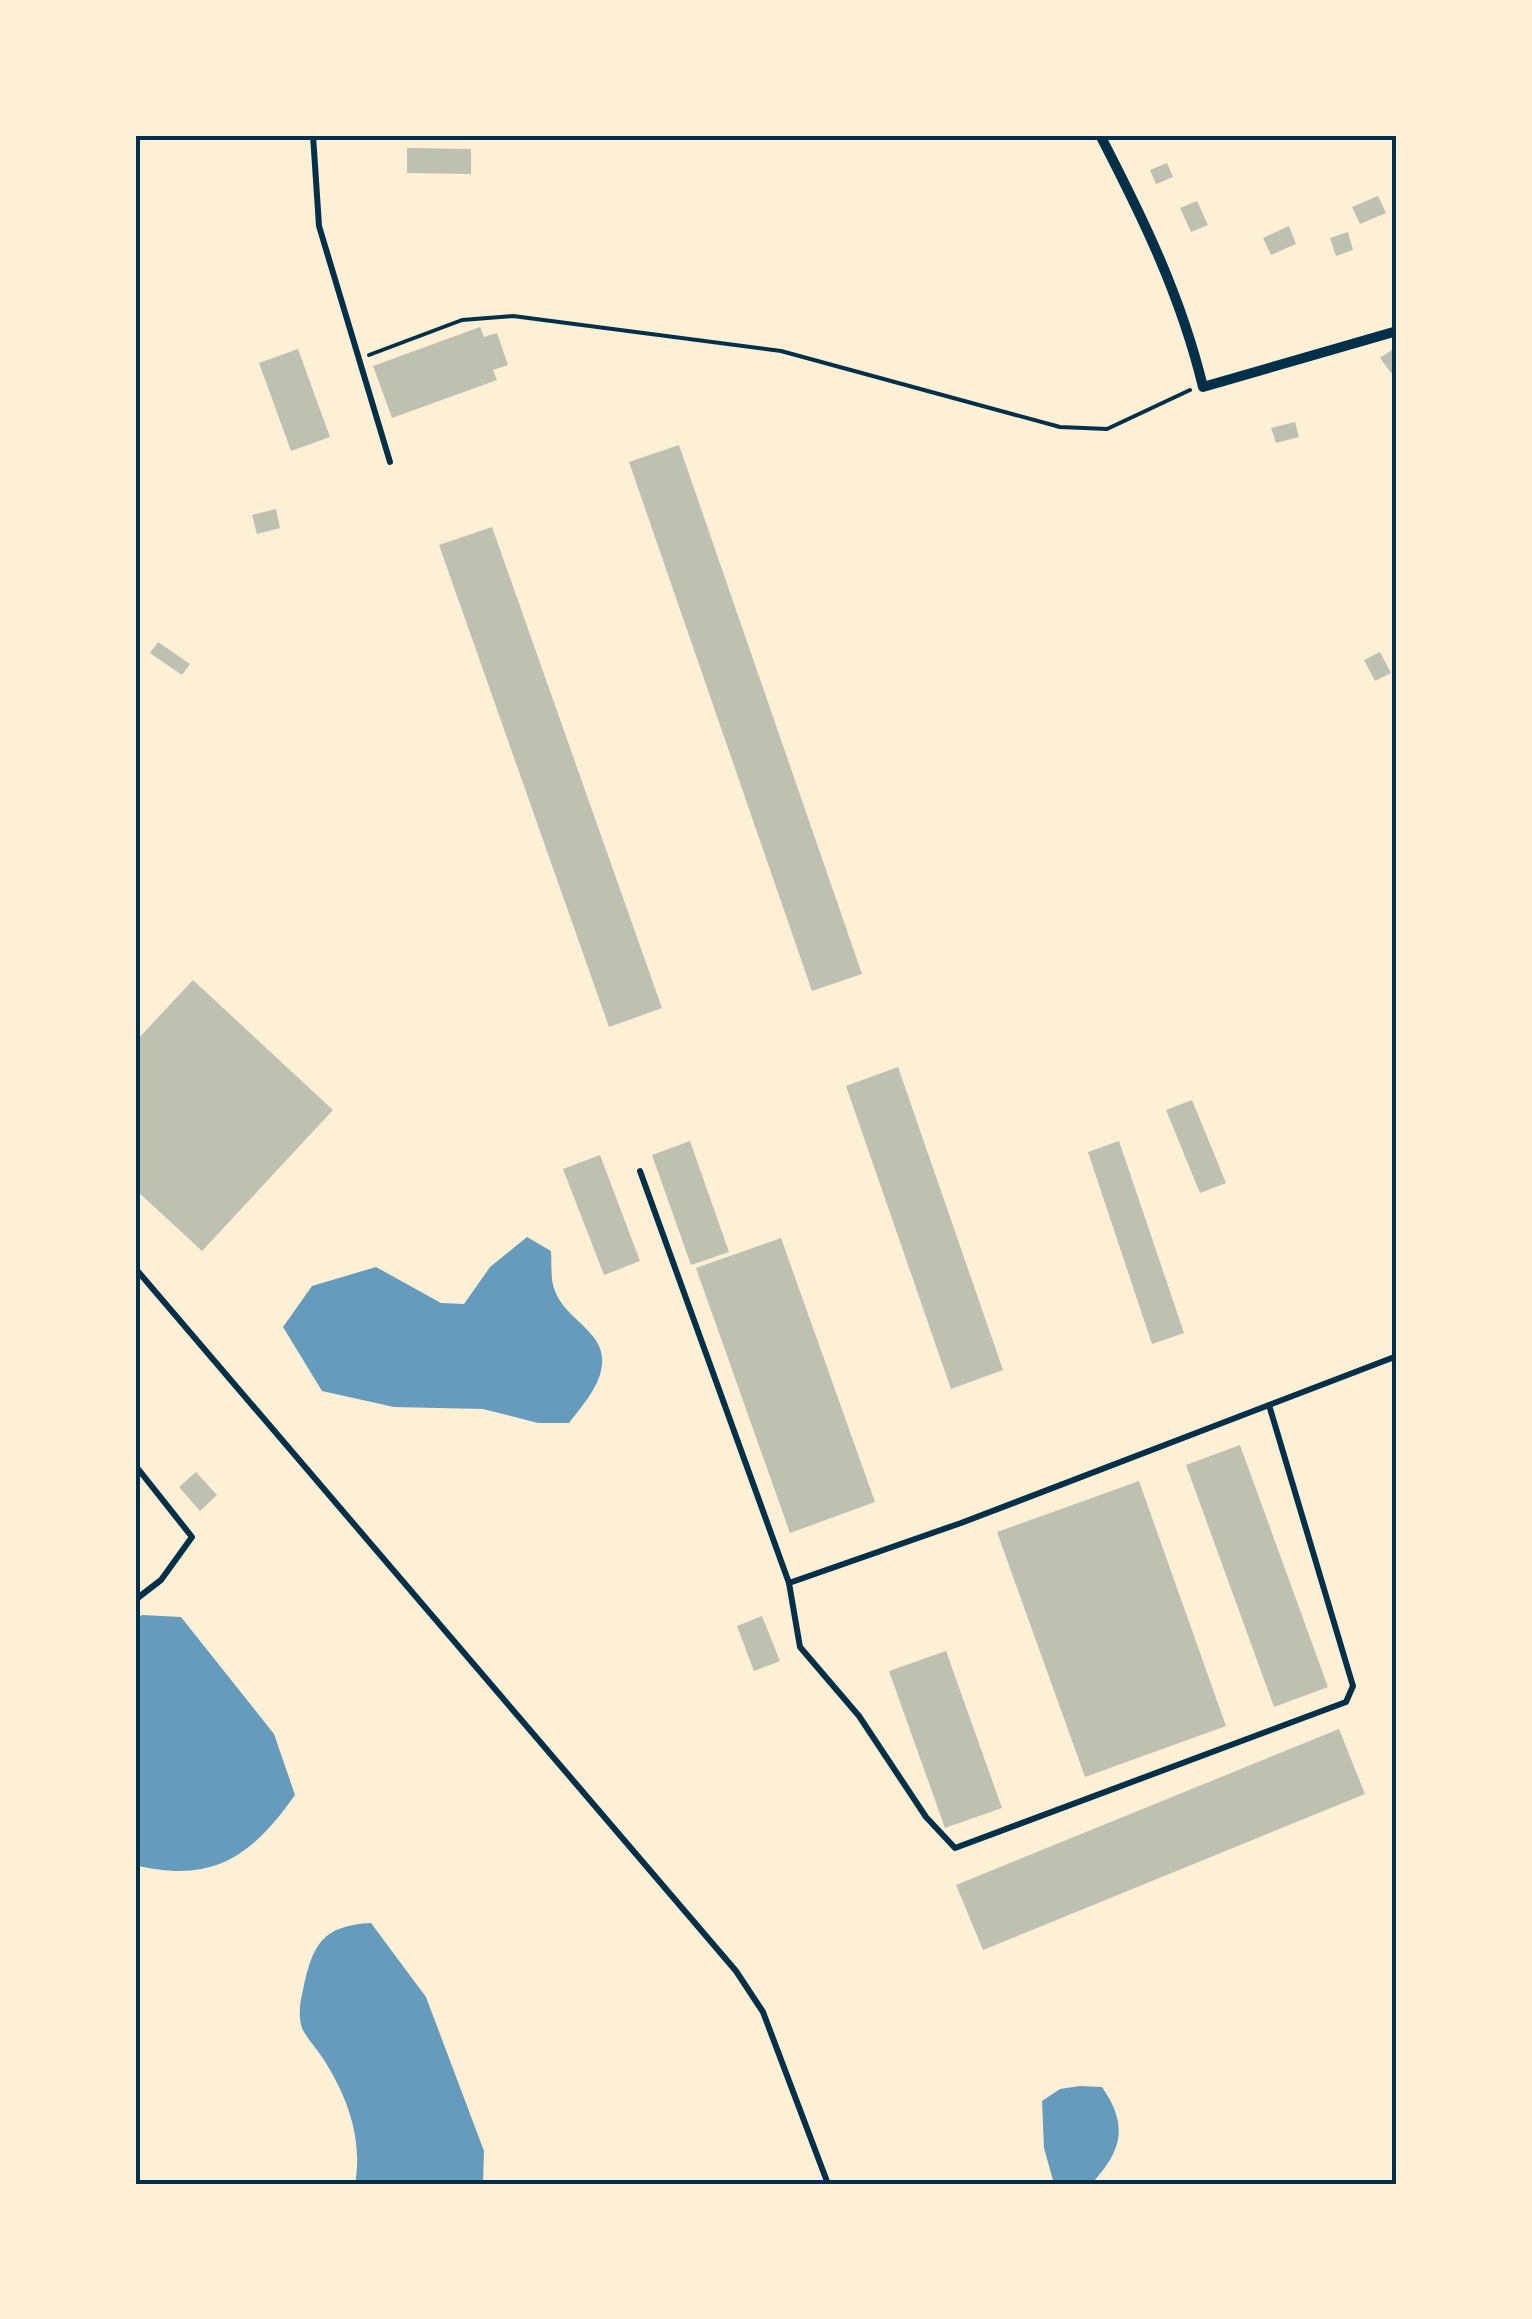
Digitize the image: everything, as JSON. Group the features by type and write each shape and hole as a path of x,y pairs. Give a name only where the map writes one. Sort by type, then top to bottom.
{"street":[{"path":"1100,135 1159,249 1203,387 1397,331"}],"lane":[{"path":"313,135 319,226 390,462"},
{"path":"640,1171 790,1583 800,1647 859,1716 926,1817 955,1848 1346,1702 1353,1686 1269,1406"},
{"path":"135,1268 736,1971 763,2012 828,2184"},
{"path":"790,1583 1397,1356"},
{"path":"135,1464 192,1537 160,1580 135,1600"}],"path":[{"path":"359,357 462,320 512,316 781,351 1060,428 1107,429 1178,393 1203,387"}],"water":[{"path":"527,1237 551,1251 552,1282 559,1299 601,1350 596,1384 569,1423 538,1423 483,1409 394,1407 322,1391 283,1327 312,1286 376,1267 441,1303 464,1304 490,1267"},
{"path":"142,1615 181,1617 274,1734 295,1795 246,1849 208,1868 162,1870 135,1865 135,1619"},
{"path":"371,1923 426,1997 484,2151 483,2184 355,2184 357,2151 346,2104 333,2074 302,2028 300,2009 311,1961 322,1941 341,1928"},
{"path":"1102,2087 1116,2114 1118,2138 1110,2160 1091,2184 1054,2184 1044,2148 1042,2101 1060,2089"}],"building":[{"path":"407,148 471,149 471,174 407,173"},
{"path":"1167,163 1173,177 1156,184 1150,170"},
{"path":"1378,196 1386,213 1360,224 1352,207"},
{"path":"1197,201 1208,225 1191,232 1180,208"},
{"path":"1289,226 1296,244 1271,255 1263,238"},
{"path":"1348,232 1353,250 1336,256 1330,238"},
{"path":"480,327 484,337 497,333 508,365 493,370 497,380 392,418 373,366"},
{"path":"298,349 330,437 291,451 259,363"},
{"path":"1393,349 1397,354 1394,377 1380,358"},
{"path":"1295,422 1299,437 1276,443 1271,428"},
{"path":"679,445 862,974 812,991 629,462"},
{"path":"276,509 280,528 257,534 252,515"},
{"path":"492,527 662,1008 609,1027 439,545"},
{"path":"158,642 190,664 182,675 150,653"},
{"path":"1380,652 1391,673 1375,681 1364,660"},
{"path":"193,980 333,1110 202,1251 135,1189 135,1042"},
{"path":"898,1067 1003,1370 951,1389 846,1086"},
{"path":"1192,1100 1226,1183 1200,1193 1166,1110"},
{"path":"690,1141 729,1252 691,1265 652,1155"},
{"path":"1119,1141 1184,1333 1152,1344 1088,1152"},
{"path":"600,1155 640,1261 604,1275 563,1169"},
{"path":"781,1238 875,1502 790,1533 696,1268"},
{"path":"1240,1445 1328,1687 1274,1707 1186,1465"},
{"path":"196,1472 217,1495 200,1511 179,1487"},
{"path":"1139,1481 1226,1726 1085,1777 997,1532"},
{"path":"762,1616 780,1661 754,1671 737,1626"},
{"path":"946,1651 1002,1808 945,1828 889,1671"},
{"path":"1339,1729 1365,1794 983,1950 956,1885"}]}
